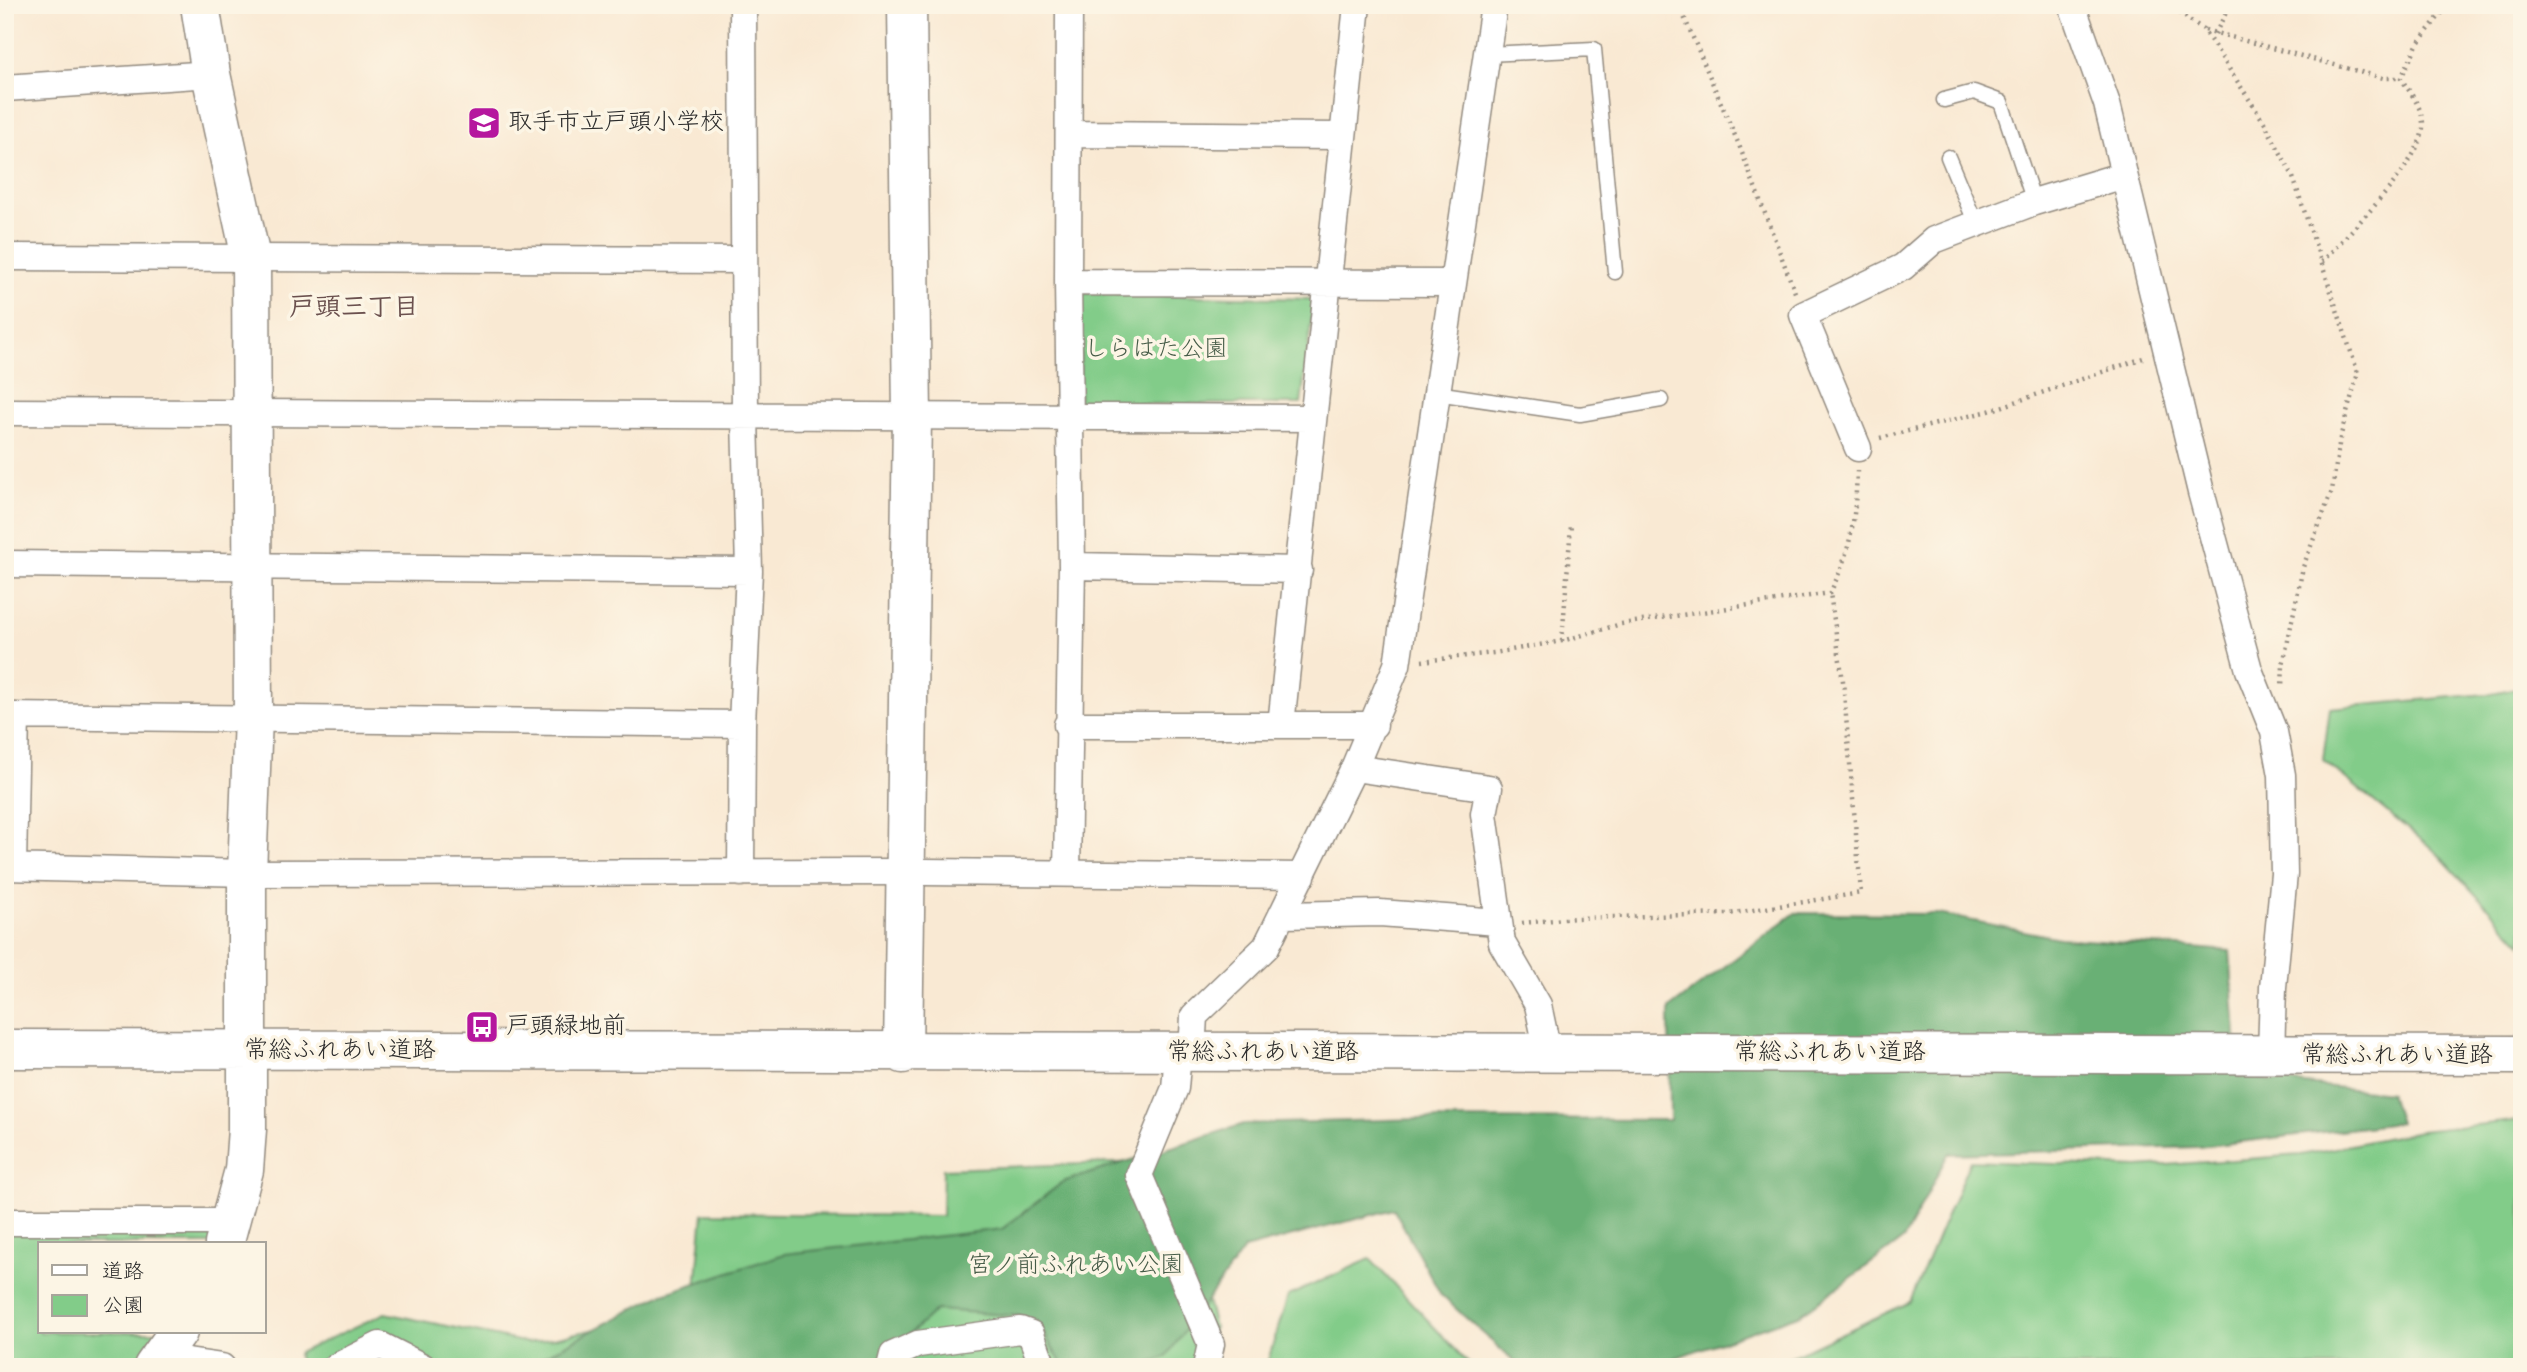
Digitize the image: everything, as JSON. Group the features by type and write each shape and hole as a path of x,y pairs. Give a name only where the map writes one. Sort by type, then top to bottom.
{"street":[{"path":"5,1222 227,1233 244,1170 247,1129 247,873 253,717 251,258 211,75 200,5"},
{"path":"741,873 742,724 749,571 743,260 743,5"},
{"path":"903,1054 912,417 907,5"},
{"path":"1067,872 1067,725 1072,566 1068,282 1069,5"},
{"path":"1280,724 1299,570 1312,418 1357,5"},
{"path":"1206,1367 1211,1344 1139,1175 1175,1088 1194,1016 1266,947 1354,768 1397,665 1494,5"},
{"path":"2072,5 2107,104 2165,351 2249,670 2274,732 2282,775 2285,836 2282,915 2273,987 2271,1056"},
{"path":"5,89 211,75"},
{"path":"1069,134 1342,136"},
{"path":"1858,448 1803,315 1903,267 1934,240 2034,202 2124,175"},
{"path":"5,257 743,260"},
{"path":"1068,282 1454,283"},
{"path":"5,412 252,411 745,417 1312,418"},
{"path":"5,564 749,571"},
{"path":"1072,566 1299,570"},
{"path":"742,724 11,716 9,867 247,873 1067,872 1302,876"},
{"path":"1067,725 1374,724"},
{"path":"1354,768 1489,788 1484,814 1502,943 1538,1005 1548,1052"},
{"path":"1283,915 1380,912 1498,922"},
{"name":"常総ふれあい道路","path":"5,1049 903,1054 1548,1052 2522,1055"},
{"path":"890,1367 893,1355 918,1344 1020,1330 1031,1334 1043,1367"},
{"path":"336,1367 380,1345 423,1367"},
{"path":"164,1352 222,1367"}],"lane":[{"path":"1487,54 1594,50 1615,272"},
{"path":"1944,100 1974,92 2001,102 2034,202"},
{"path":"1948,157 1976,224"},
{"path":"1436,393 1580,414 1661,400"}],"path":[{"path":"1679,5 1739,145 1803,315"},
{"path":"2167,5 2215,34 2382,78 2401,78"},
{"path":"2215,34 2230,5"},
{"path":"2401,78 2418,43 2448,5"},
{"path":"2203,29 2264,122 2292,174 2358,373 2340,438 2332,491 2303,567 2283,665 2281,704 2274,732"},
{"path":"2322,263 2404,170 2418,147 2423,128 2422,113 2401,78"},
{"path":"1498,922 1514,924 1575,918 1728,914 1861,893 1843,681 1830,593 1847,558 1855,512 1858,448 1879,438 1989,411 2165,351"},
{"path":"1562,640 1571,525"},
{"path":"1397,665 1562,640 1620,624 1830,593"}],"green space":[{"name":"しらはた公園","path":"1081,293 1314,299 1301,404 1079,404"},
{"path":"2522,687 2522,944 2434,850 2323,760 2330,708 2487,694"},
{"path":"1795,913 1938,914 2059,938 2230,951 2239,1077 2390,1093 2399,1123 2198,1147 1948,1154 1904,1239 1801,1314 1649,1367 1520,1367 1441,1295 1394,1209 1244,1249 1166,1357 1140,1367 1064,1367 1041,1329 1021,1316 936,1310 875,1367 523,1367 660,1295 784,1254 1002,1229 1063,1182 1244,1124 1420,1119 1670,1120 1669,1009"},
{"path":"2522,1120 2522,1367 1768,1367 1910,1302 1970,1161 2139,1167 2301,1155 2420,1131"},
{"name":"宮ノ前ふれあい公園","path":"1170,1161 1214,1327 1197,1367 299,1367 298,1353 385,1313 528,1343 694,1309 703,1213 942,1216 943,1169"},
{"path":"5,1222 230,1222 225,1242 38,1242 38,1334 177,1334 153,1367 5,1367"},
{"path":"1370,1259 1472,1367 1266,1367 1288,1296"}],"place":[{"name":"取手市立戸頭小学校","path":"484,123"},
{"name":"戸頭緑地前","path":"482,1027"}],"district":[{"name":"戸頭三丁目","path":"354,309"}]}
